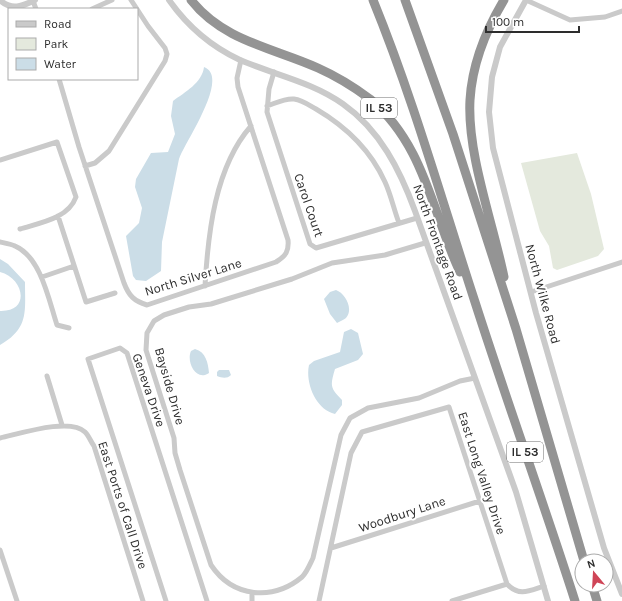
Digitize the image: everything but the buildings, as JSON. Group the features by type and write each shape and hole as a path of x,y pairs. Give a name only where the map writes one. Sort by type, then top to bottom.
{"highway":[{"name":"IL 53","path":"191,0 204,14 237,37 335,76 370,100 385,114 409,145 435,204 454,260 475,303 575,601"},
{"path":"373,0 421,132 475,303"},
{"path":"405,0 451,127 516,329"},
{"name":"IL 53","path":"504,0 497,12 480,52 470,101 471,129 516,329 582,553"}],"street":[{"path":"0,0 4,5 18,7 34,0"},
{"path":"94,8 112,0"},
{"name":"North Frontage Road","path":"169,0 183,19 198,34 212,44 241,60 309,84 343,103 364,121 384,147 402,177 516,492 548,601"},
{"path":"526,0 570,20 605,17 622,11"},
{"name":"North Wilke Road","path":"526,0 500,47 492,77 490,112 493,148 531,292 604,548 622,594"},
{"path":"85,166 95,163 110,151 165,61 167,54 165,48 138,11"},
{"name":"North Silver Lane","path":"59,80 85,166 128,294 137,302 147,305 276,262 283,258 288,249 288,240 238,86 237,78 241,60"},
{"name":"Carol Court","path":"274,72 269,89 267,112 310,244 316,248 417,218"},
{"path":"267,106 283,100 294,99 304,102 330,118 352,135 372,160 385,182 399,223"},
{"path":"205,286 207,246 215,204 229,161 240,138 250,126"},
{"path":"0,160 57,142 76,197 74,202 58,216 20,229"},
{"path":"58,216 86,302 115,294"},
{"path":"0,242 15,245 27,254 42,277 57,325 69,328"},
{"name":"Bayside Drive","path":"425,243 385,255 332,263 292,279 210,304 189,307 164,314 154,321 147,333 146,350 174,438 175,453 211,565 217,574 231,585 252,594 283,591 304,576 313,558 341,435 350,418 368,408 419,398 460,381 474,378"},
{"path":"531,292 622,262"},
{"path":"42,277 74,266"},
{"name":"Geneva Drive","path":"166,601 88,359 120,348 127,353 207,601"},
{"path":"47,376 62,425"},
{"name":"East Long Valley Drive","path":"319,601 351,453 362,432 449,407 507,584"},
{"name":"East Ports of Call Drive","path":"0,438 62,425 73,426 85,432 94,446 143,601"},
{"name":"Woodbury Lane","path":"331,548 480,501"},
{"path":"0,550 17,601"},
{"path":"452,601 507,584 513,590 519,592 544,586"},
{"path":"252,594 252,601"},
{"path":"259,594 259,601"}],"green space":[{"path":"577,153 591,194 604,249 598,256 557,270 553,268 549,246 540,231 521,163"}],"water":[{"path":"204,67 211,73 212,83 204,111 179,159 162,242 161,271 146,281 136,280 133,276 126,236 139,223 142,208 135,187 136,179 151,153 168,152 175,134 171,116 173,101 188,91 200,78"},
{"path":"0,259 8,264 25,282 25,311 21,326 9,339 0,345 0,311 10,310 16,306 20,301 21,294 19,287 14,281 8,275 0,272"},
{"path":"336,290 342,294 349,306 346,318 337,323 330,314 324,299 330,292"},
{"path":"351,329 358,333 363,354 358,360 335,369 332,379 332,386 342,400 342,405 335,414 322,407 313,395 309,380 309,365 314,361 340,352 344,332"},
{"path":"195,349 199,350 204,355 209,373 200,375 193,370 190,355 191,351"},
{"path":"219,370 229,370 231,375 224,378 217,376 217,372"}]}
